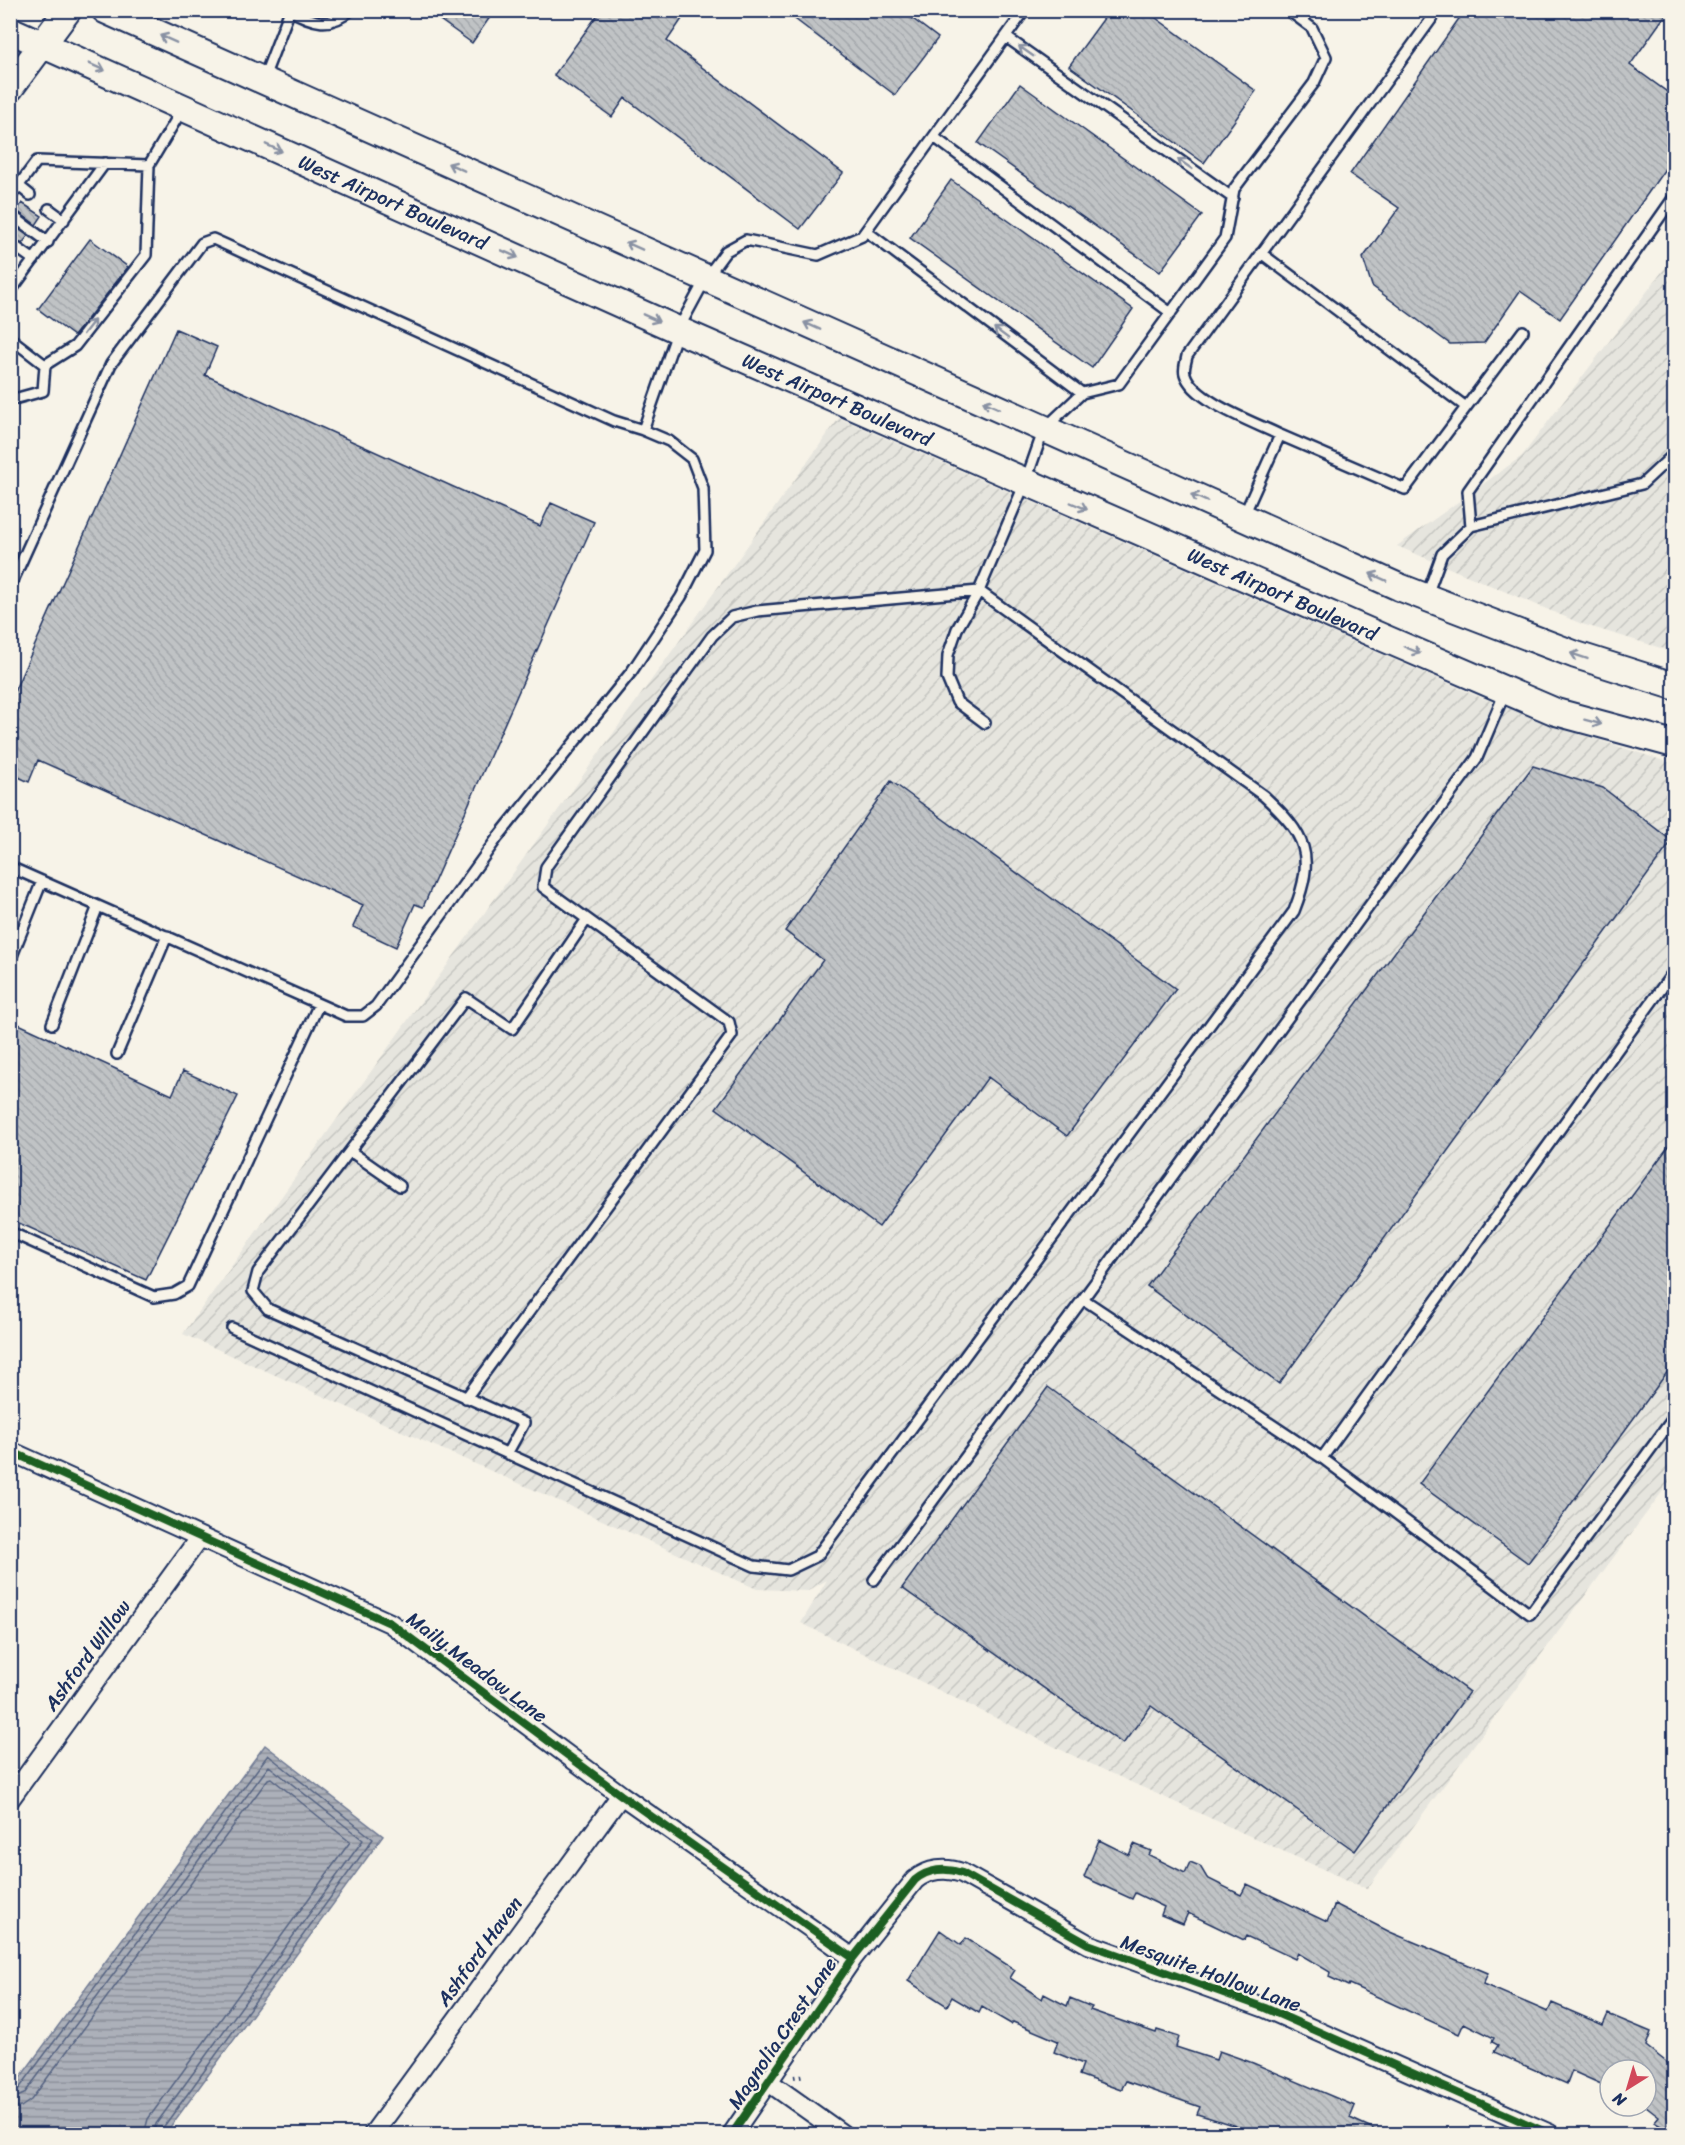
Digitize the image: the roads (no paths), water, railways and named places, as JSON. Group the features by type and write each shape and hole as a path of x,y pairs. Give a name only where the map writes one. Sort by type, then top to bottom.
{"main road":[{"path":"10,88 68,10"},
{"path":"105,10 139,19 263,81 1426,597 1576,655 1674,686"},
{"name":"West Airport Boulevard","path":"10,30 678,330 1025,483 1556,712 1674,744"}],"street":[{"name":"Maily Meadow Lane","path":"10,1451 390,1623 621,1795 853,1958"},
{"name":"Ashford Willow","path":"10,1799 200,1537"},
{"name":"Ashford Haven","path":"373,2134 621,1795"},
{"name":"Mesquite Hollow Lane","path":"930,1872 947,1869 962,1873 1088,1944 1265,2008 1550,2134"},
{"name":"Magnolia Crest Lane","path":"732,2134 770,2083 853,1958 915,1880 930,1872"},
{"path":"770,2083 842,2134"}],"lane":[{"path":"263,81 290,11 318,23 329,23 351,10"},
{"path":"643,430 678,330 706,278 726,251 746,240 818,255 862,236 1025,10"},
{"path":"985,723 957,702 947,678 948,655 957,629 979,591 1025,483 1044,429 1082,393 1119,384 1225,238 1234,189 1314,83 1326,57 1312,28 1288,10"},
{"path":"1438,10 1187,356 1184,372 1192,387 1217,404 1280,435 1405,489 1523,331"},
{"path":"1006,37 1233,198"},
{"path":"45,365 75,346 146,255 144,234 149,165 184,107"},
{"path":"934,137 1171,313"},
{"path":"10,197 37,161 149,165"},
{"path":"10,292 105,163"},
{"path":"19,186 30,195"},
{"path":"1470,526 1468,491 1674,197"},
{"path":"49,209 64,220"},
{"path":"10,214 48,242"},
{"path":"866,231 1082,393"},
{"path":"10,587 111,364 202,243 213,239 614,421 669,441 692,459 703,488 705,550 681,597 632,671 498,837 376,1006 363,1016 346,1016 10,867"},
{"path":"10,243 34,260"},
{"path":"1261,253 1466,407"},
{"path":"10,273 20,280"},
{"path":"10,338 45,365"},
{"path":"10,397 14,399 43,391 45,365"},
{"path":"1243,517 1280,435"},
{"path":"1426,597 1442,554 1470,526 1642,484 1674,454"},
{"path":"232,1328 754,1566 788,1570 817,1556 1294,911 1305,882 1305,852 1292,822 1264,796 979,591 757,611 732,617 712,636 546,867 543,887 729,1022 732,1035 466,1398"},
{"path":"874,1580 1083,1299 1477,758 1488,737 1506,690"},
{"path":"10,961 42,881"},
{"path":"52,1024 98,906"},
{"path":"507,1452 524,1423 268,1309 253,1291 258,1272 466,998 512,1029 587,919"},
{"path":"117,1054 167,936"},
{"path":"1322,1458 1674,971"},
{"path":"10,1232 154,1297 174,1294 188,1286 319,1004"},
{"path":"350,1151 400,1186"},
{"path":"1083,1299 1322,1458 1530,1614 1674,1416"}],"water":[{"path":"265,1745 383,1836 165,2134 11,2134 11,2090"}]}
